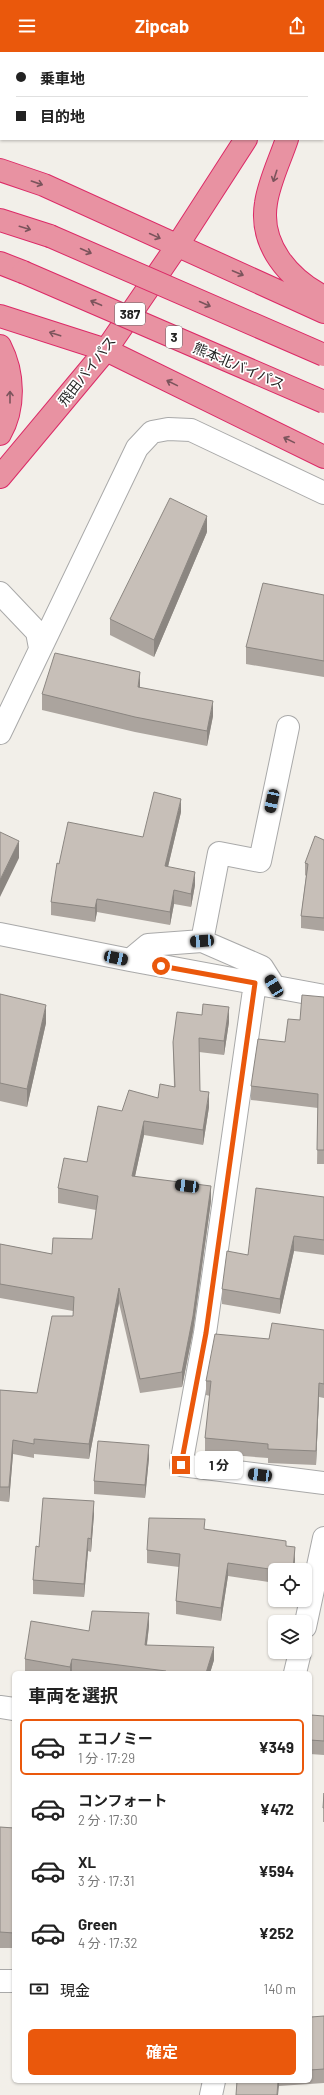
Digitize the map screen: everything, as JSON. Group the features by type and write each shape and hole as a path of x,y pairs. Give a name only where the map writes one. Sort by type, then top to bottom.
{"highway":[{"name":"飛田バイパス","path":"0,477 106,350 177,246 245,140"},
{"path":"287,140 266,203 266,236 280,263 306,288 324,297"},
{"path":"0,170 44,185 324,312"},
{"path":"0,220 50,236 324,355"},
{"name":"熊本北バイパス","path":"0,263 324,402"},
{"path":"0,316 106,350 324,457"},
{"path":"0,346 10,377 11,403 6,423 0,434"}],"street":[{"path":"0,733 137,448 152,432 168,429 191,430 324,493"},
{"path":"0,593 37,632 40,648"},
{"path":"202,941 219,853 260,861 288,726"},
{"path":"0,934 324,996"},
{"path":"130,960 148,945 202,941 262,967 264,984 227,1190 206,1333 181,1465 324,1483"},
{"path":"204,1188 227,1190"},
{"path":"308,1615 324,1538"},
{"path":"295,1671 298,1659"},
{"path":"0,1707 12,1709"},
{"path":"0,1981 12,1981"},
{"path":"211,2095 214,2083"}],"building":[{"path":"170,498 207,516 154,640 110,619"},
{"path":"263,583 324,595 324,661 246,647"},
{"path":"55,653 140,672 138,687 213,701 207,731 135,717 42,694"},
{"path":"154,792 181,799 165,866 195,872 191,894 174,890 170,912 97,899 95,908 51,902 57,863 59,864 68,822 143,837"},
{"path":"0,832 19,841 0,880"},
{"path":"315,836 324,840 324,918 301,916 308,864 305,863"},
{"path":"0,994 46,1005 27,1089 0,1083"},
{"path":"302,995 324,997 324,1150 317,1150 318,1094 251,1086 258,1039 285,1042 288,1019 300,1020"},
{"path":"203,1004 229,1007 224,1041 199,1038 200,1091 209,1092 203,1130 144,1121 132,1176 211,1186 193,1316 182,1372 140,1379 119,1288 89,1444 34,1439 34,1444 13,1440 9,1487 0,1487 0,1390 37,1393 52,1316 73,1316 74,1297 0,1284 0,1244 52,1254 53,1238 92,1239 98,1196 58,1188 64,1158 87,1162 98,1106 122,1111 129,1090 158,1098 160,1084 175,1087 173,1042 177,1012 202,1015"},
{"path":"256,1188 324,1197 324,1240 294,1236 280,1299 222,1289 227,1251 248,1255"},
{"path":"272,1323 324,1330 324,1384 319,1383 316,1451 268,1449 268,1444 205,1438 211,1381 206,1381 215,1334 269,1339"},
{"path":"98,1441 149,1445 145,1485 94,1481"},
{"path":"43,1498 94,1501 91,1539 88,1538 84,1584 33,1580 36,1546 39,1547"},
{"path":"149,1518 205,1519 204,1529 286,1541 286,1546 295,1547 294,1563 268,1563 268,1569 228,1563 221,1608 176,1601 180,1554 147,1550"},
{"path":"92,1611 149,1613 145,1645 214,1647 207,1671 166,1671 72,1659 70,1667 25,1659 31,1621 89,1631"},
{"path":"312,1715 324,1716 324,1741 312,1740"},
{"path":"0,1827 12,1828 12,1933 0,1932"},
{"path":"324,2016 324,2069 312,2070 312,2017"},
{"path":"237,2083 278,2083 277,2095 236,2095"}],"route":[{"path":"161,966 255,983 206,1333 181,1465"}]}
